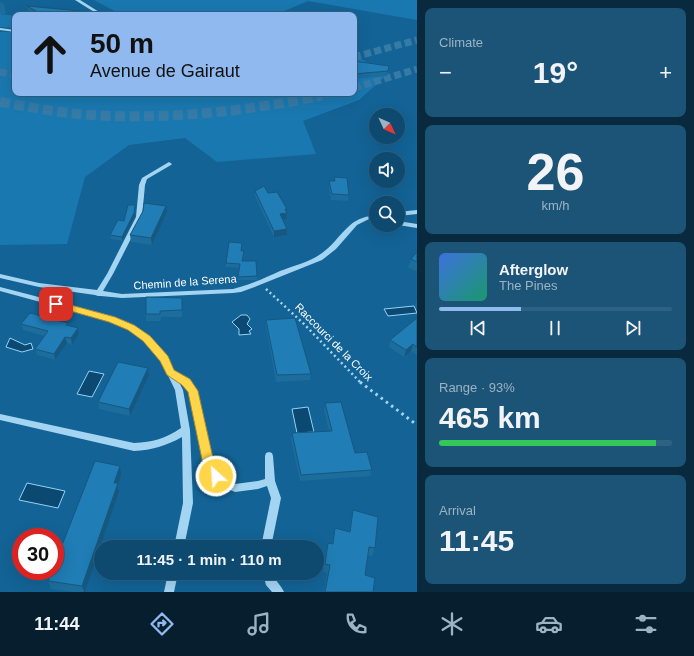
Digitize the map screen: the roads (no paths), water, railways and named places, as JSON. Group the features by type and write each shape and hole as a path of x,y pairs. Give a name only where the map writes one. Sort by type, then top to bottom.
{"street":[{"path":"77,0 97,12"},
{"path":"0,29 12,31"},
{"path":"98,294 139,217 142,206 142,185 145,178 169,164"},
{"path":"405,213 417,212"},
{"name":"Chemin de la Serena","path":"0,276 40,285 98,294 136,296 233,291 260,284 318,259 329,252 354,224 369,218"},
{"path":"405,224 417,226"},
{"path":"0,289 112,319 131,327 147,338 164,359 179,390 186,430 188,503 180,540"},
{"path":"171,372 186,382 193,391 210,469 222,482 235,488 258,485 270,481"},
{"path":"0,417 134,447 155,446 172,439 186,430"},
{"path":"267,540 276,498 270,481 269,456"},
{"path":"169,592 172,580"},
{"path":"270,580 279,592"}],"tunnel":[{"path":"357,56 417,40"},
{"path":"357,87 417,69"},
{"path":"0,72 12,74"},
{"path":"0,102 79,114 148,116 235,110 318,96"}]}
